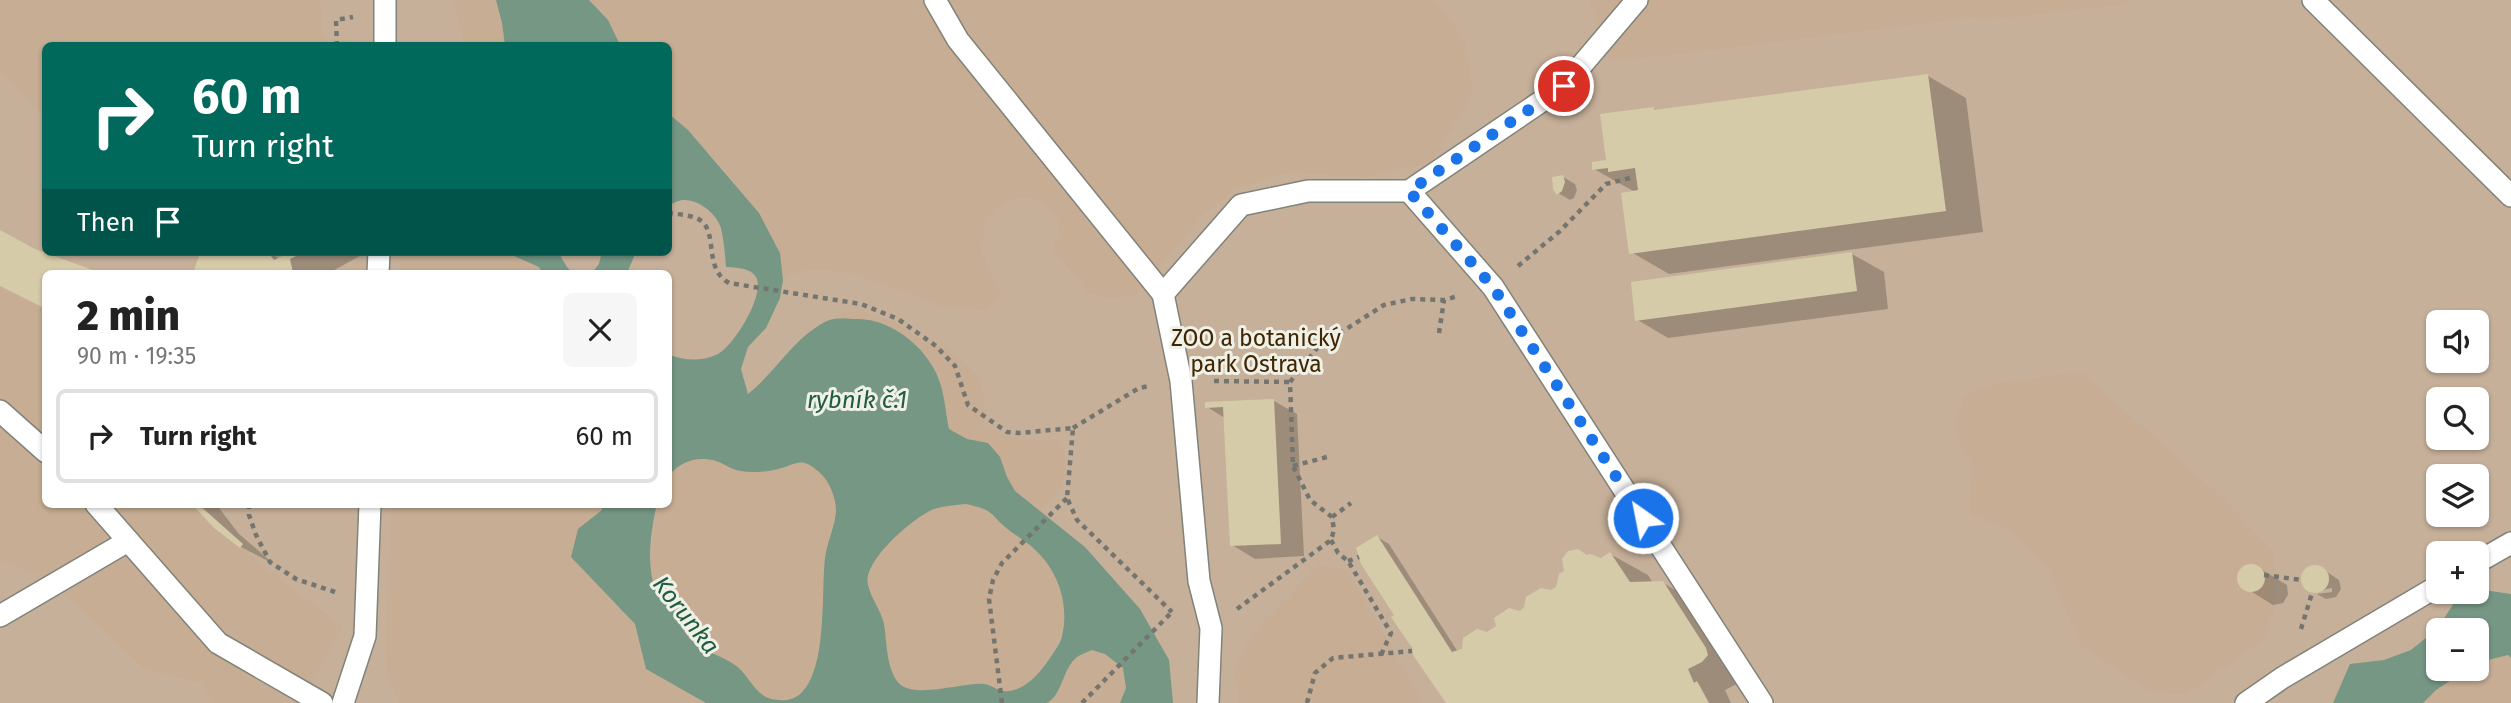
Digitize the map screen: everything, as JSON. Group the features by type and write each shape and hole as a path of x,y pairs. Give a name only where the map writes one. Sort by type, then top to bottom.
{"lane":[{"path":"385,0 385,42"},
{"path":"934,0 958,40 1163,294 1181,381 1199,581 1210,638 1208,703"},
{"path":"1163,294 1241,205 1308,191 1409,191 1564,86 1637,0"},
{"path":"2313,0 2511,196"},
{"path":"1409,191 1493,287 1762,703"},
{"path":"0,411 42,448"},
{"path":"99,508 218,643 322,703"},
{"path":"343,703 365,636 370,508"},
{"path":"0,616 128,541"},
{"path":"2489,556 2511,543"},
{"path":"2246,703 2282,678 2426,593"}],"path":[{"path":"337,42 336,20 349,19 359,14"},
{"path":"672,213 698,218 707,227 715,270 724,281 861,304 898,319 936,346 955,366 968,405 1007,432 1073,428 1139,387 1181,381 1290,382 1293,466 1310,500 1332,517 1334,530 1331,540 1210,638 1189,643 1172,612 1077,520 1067,498 1073,428"},
{"path":"1439,333 1444,300"},
{"path":"1293,466 1327,457"},
{"path":"1002,703 989,599 993,580 1002,563 1067,498"},
{"path":"1332,517 1351,503"},
{"path":"249,508 256,536 270,562 296,579 367,600"},
{"path":"1331,540 1338,553 1348,561 1391,633 1381,655"},
{"path":"1348,561 1359,557"},
{"path":"2264,575 2302,580"},
{"path":"1082,703 1172,612"},
{"path":"1307,703 1315,673 1333,658 1412,651"}],"green space":[{"name":"ZOO a botanický park Ostrava","path":"0,0 2511,0 2511,703 0,703"}],"shaded area":[{"path":"0,0 320,0 324,42 42,42 42,114 0,70"},
{"path":"452,0 496,0 505,42 464,42"},
{"path":"589,0 1433,0 1465,39 1473,94 1431,162 1369,177 1290,172 1235,189 1204,214 1137,294 1113,298 1089,294 1053,249 1054,241 1060,234 1058,221 1047,206 1034,198 1015,197 995,209 985,221 982,252 1000,294 987,310 953,308 836,271 802,271 783,280 780,253 763,219 715,159 672,117 672,42 619,42 608,20"},
{"path":"1589,0 2132,0 2126,4 1983,20 1969,18 1610,62"},
{"path":"400,256 514,256 541,270 399,270"},
{"path":"0,285 42,306 42,508 196,508 213,527 343,627 300,703 211,703 201,683 146,670 49,579 0,561"},
{"path":"841,311 859,311 895,322 922,341 951,350 981,378 987,426 1022,440 1059,439 1066,462 1064,474 1061,485 1047,506 1028,520 841,319"},
{"path":"2069,373 2084,374 2222,498 2274,552 2274,611 2264,639 2186,695 2150,691 2081,645 2047,567 2010,531 1970,514 1973,467 1956,432 1957,418 1966,395 1989,385"},
{"path":"692,461 715,461 740,471 781,469 797,462 809,464 822,474 833,491 836,511 825,555 822,630 813,674 806,688 796,698 772,700 763,696 733,663 701,649 683,629 679,616 656,590 651,556 657,508 672,508 672,472"},
{"path":"966,504 988,511 1008,530 1031,546 1051,570 1058,583 1064,611 1059,640 1039,672 1016,689 1003,691 984,684 925,690 904,687 893,675 884,624 869,590 868,575 891,541 914,521 934,509"},
{"path":"391,508 601,508 578,529 571,557 635,624 647,669 706,703 399,703 385,669"},
{"path":"1319,565 1348,571 1423,703 1238,703 1233,671 1252,633"},
{"path":"1092,650 1105,654 1123,668 1126,688 1120,703 1047,703 1056,694 1072,662"},
{"path":"2508,655 2511,658 2511,703 2423,703 2447,681 2489,681 2489,659"}],"water":[{"path":"496,0 589,0 608,20 619,42 505,42"},
{"name":"rybník č.1","path":"672,117 688,130 759,213 780,253 783,280 780,298 766,328 748,347 741,369 748,394 795,345 815,328 830,320 872,320 898,331 920,350 936,373 949,429 967,439 988,443 1000,457 1015,491 1085,547 1140,609 1169,660 1173,703 1120,703 1126,688 1123,668 1105,654 1092,650 1072,662 1056,694 1047,703 706,703 646,669 635,624 571,557 578,529 601,508 656,508 650,557 652,579 657,592 679,616 684,631 694,642 732,663 764,696 782,700 799,695 815,669 821,631 825,558 836,511 834,496 827,481 808,464 750,472 716,461 696,460 679,466 672,472 672,356 698,359 716,355 723,350 746,320 758,285 756,277 750,271 726,267 721,228 713,214 691,201 672,205","holes":["966,504 985,510 1031,546 1054,575 1063,598 1064,623 1061,641 1039,672 1016,689 1002,691 984,684 925,690 904,687 893,675 884,624 869,590 868,575 873,564 903,530 934,509"]},
{"path":"514,256 560,256 570,270 541,270"},
{"path":"601,256 634,256 628,270 594,270"},
{"path":"2489,591 2511,594 2511,658 2508,655 2489,660 2489,618 2444,618 2453,604 2489,604"},
{"path":"2426,638 2426,681 2450,681 2423,703 2333,703 2350,664 2384,660 2411,650"}],"building":[{"path":"1928,74 1946,211 1629,254 1621,193 1638,190 1635,168 1608,172 1608,168 1592,170 1592,162 1606,160 1600,114 1654,107 1654,110"},
{"path":"1563,175 1565,182 1562,191 1557,195 1553,189 1552,177"},
{"path":"0,230 42,252 42,256 54,256 93,270 42,270 42,307 0,286"},
{"path":"1852,252 1857,291 1635,321 1631,282"},
{"path":"199,256 271,256 274,260 282,256 296,256 290,259 292,270 194,270"},
{"path":"1274,399 1281,544 1230,546 1223,407 1205,408 1205,402"},
{"path":"196,508 202,508 243,544 240,548 214,528"},
{"path":"1377,535 1452,652 1462,649 1463,638 1477,629 1487,632 1496,626 1494,618 1509,608 1520,611 1524,607 1526,597 1541,588 1551,590 1556,587 1559,574 1564,571 1562,559 1568,551 1578,549 1587,555 1601,558 1610,552 1630,582 1663,581 1706,648 1708,655 1702,662 1688,669 1694,683 1697,681 1709,703 1446,703 1413,655 1412,648 1391,617 1394,615 1361,564 1356,548"},
{"path":"2251,564 2261,568 2265,578 2261,588 2251,592 2241,588 2237,578 2241,568"},
{"path":"2315,565 2325,569 2329,579 2325,589 2315,593 2305,589 2301,579 2305,569"}],"route":[{"path":"1564,86 1409,191 1493,287 1643,518"}],"water label":[{"name":"Korunka","path":"686,615"}]}
